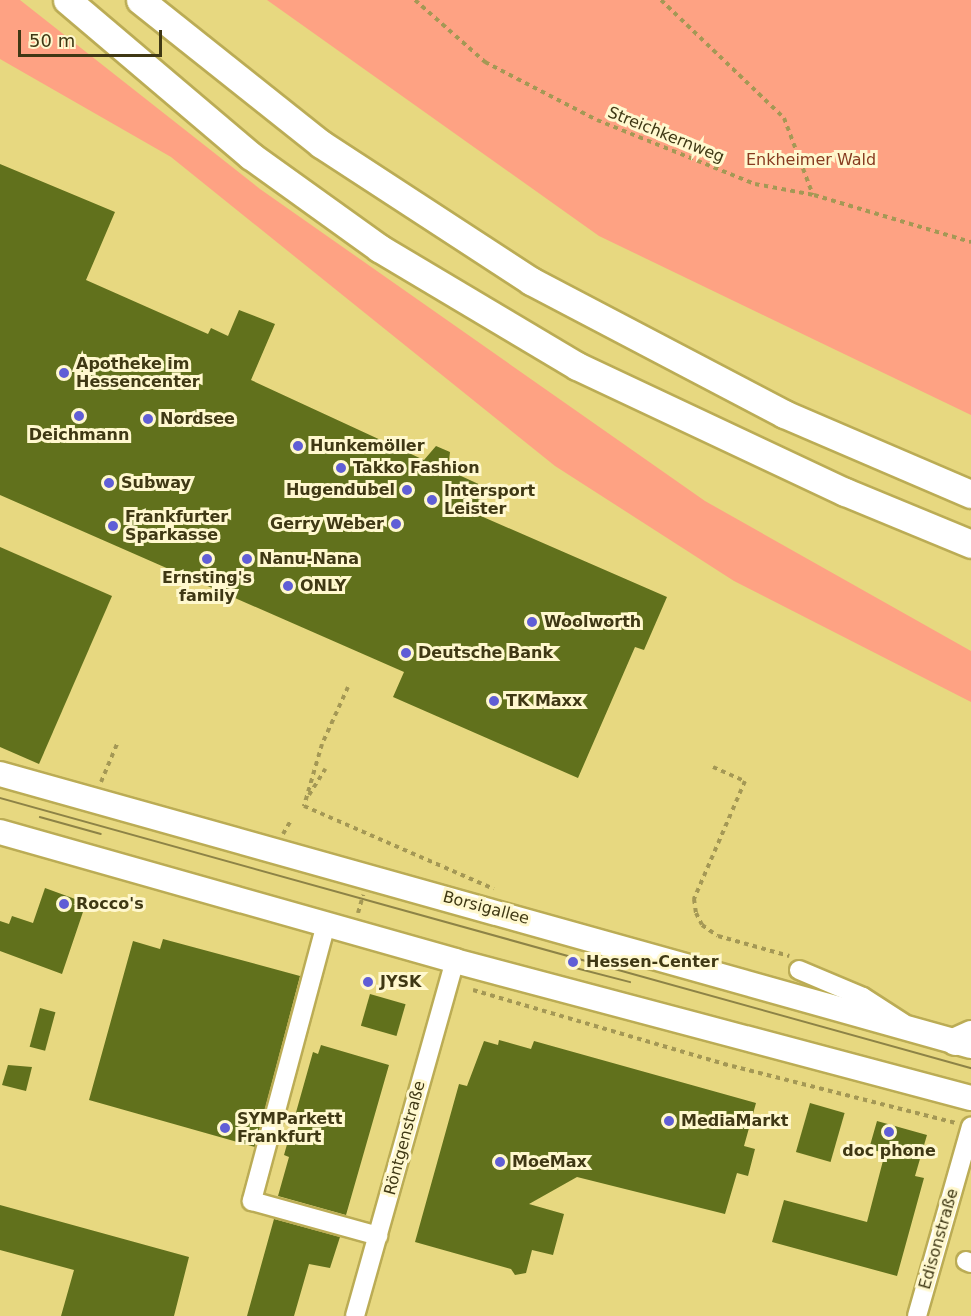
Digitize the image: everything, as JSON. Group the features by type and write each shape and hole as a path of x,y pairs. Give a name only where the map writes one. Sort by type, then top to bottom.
{"highway":[{"path":"67,0 148,74 251,156 379,248 577,366 845,492 971,544"},
{"path":"140,0 321,144 531,280 773,408 971,494"}],"main road":[{"name":"Borsigallee","path":"0,774 910,1027 966,1040"},
{"path":"1,837 971,1098"}],"street":[{"path":"326,924 252,1201 378,1236"},
{"name":"Röntgenstraße","path":"355,1316 455,961"},
{"path":"797,964 863,997 910,1027"},
{"name":"Edisonstraße","path":"916,1316 971,1127"}],"path":[{"name":"Streichkernweg","path":"415,0 485,62 597,120 755,184 814,195 971,242"},
{"path":"661,0 784,118 814,195"},
{"path":"348,687 322,744 304,806 463,876"},
{"path":"98,789 117,744"},
{"path":"713,767 745,781 694,899 696,913 702,925 718,936 797,964"},
{"path":"308,796 314,792 325,769"},
{"path":"282,837 291,820"},
{"path":"357,917 365,889"}],"green space":[{"path":"0,0 20,0 260,189 705,501 971,651 971,702 734,581 555,466 171,157 0,59"},
{"name":"Enkheimer Wald","path":"267,0 971,0 971,415 599,236"}],"building":[{"path":"0,164 115,212 86,280 208,334 211,328 228,336 239,310 275,324 251,380 424,460 436,446 450,452 448,470 485,487 474,513 667,597 644,650 635,647 578,778 393,697 404,672 0,495"},
{"path":"0,547 112,596 39,764 0,747"},
{"path":"45,888 86,903 62,974 0,951 0,921 9,924 12,916 33,923"},
{"path":"163,939 300,976 255,1147 89,1100 133,941 160,949"},
{"path":"370,994 406,1004 396,1036 361,1026"},
{"path":"40,1008 55,1012 45,1051 30,1047"},
{"path":"499,1040 531,1049 534,1041 756,1103 744,1146 755,1149 748,1176 737,1173 725,1214 577,1177 529,1204 564,1214 553,1255 532,1250 526,1273 515,1275 511,1269 415,1242 459,1084 467,1086 484,1041 498,1045"},
{"path":"321,1045 389,1065 346,1215 278,1196 289,1157 284,1155 313,1052 318,1054"},
{"path":"8,1065 32,1067 26,1091 2,1085"},
{"path":"810,1103 845,1113 831,1162 796,1152"},
{"path":"877,1121 927,1135 915,1176 924,1178 897,1276 772,1242 784,1200 867,1222 885,1153 869,1149"},
{"path":"0,1205 189,1257 174,1316 61,1316 74,1270 0,1250"},
{"path":"274,1219 340,1237 330,1268 309,1264 294,1316 247,1316"}],"tram line":[{"path":"0,798 971,1068"},
{"path":"40,817 101,834"},
{"path":"572,967 630,982"}],"place":[{"name":"Apotheke im Hessencenter","path":"64,373"},
{"name":"Deichmann","path":"79,416"},
{"name":"Nordsee","path":"148,419"},
{"name":"Hunkemöller","path":"298,446"},
{"name":"Takko Fashion","path":"341,468"},
{"name":"Subway","path":"109,483"},
{"name":"Hugendubel","path":"407,490"},
{"name":"Intersport Leister","path":"432,500"},
{"name":"Gerry Weber","path":"396,524"},
{"name":"Frankfurter Sparkasse","path":"113,526"},
{"name":"Ernsting's family","path":"207,559"},
{"name":"Nanu-Nana","path":"247,559"},
{"name":"ONLY","path":"288,586"},
{"name":"Woolworth","path":"532,622"},
{"name":"Deutsche Bank","path":"406,653"},
{"name":"TK Maxx","path":"494,701"},
{"name":"Rocco's","path":"64,904"},
{"name":"Hessen-Center","path":"573,962"},
{"name":"JYSK","path":"368,982"},
{"name":"MediaMarkt","path":"669,1121"},
{"name":"SYMParkett Frankfurt","path":"225,1128"},
{"name":"doc phone","path":"889,1132"},
{"name":"MoeMax","path":"500,1162"}]}
